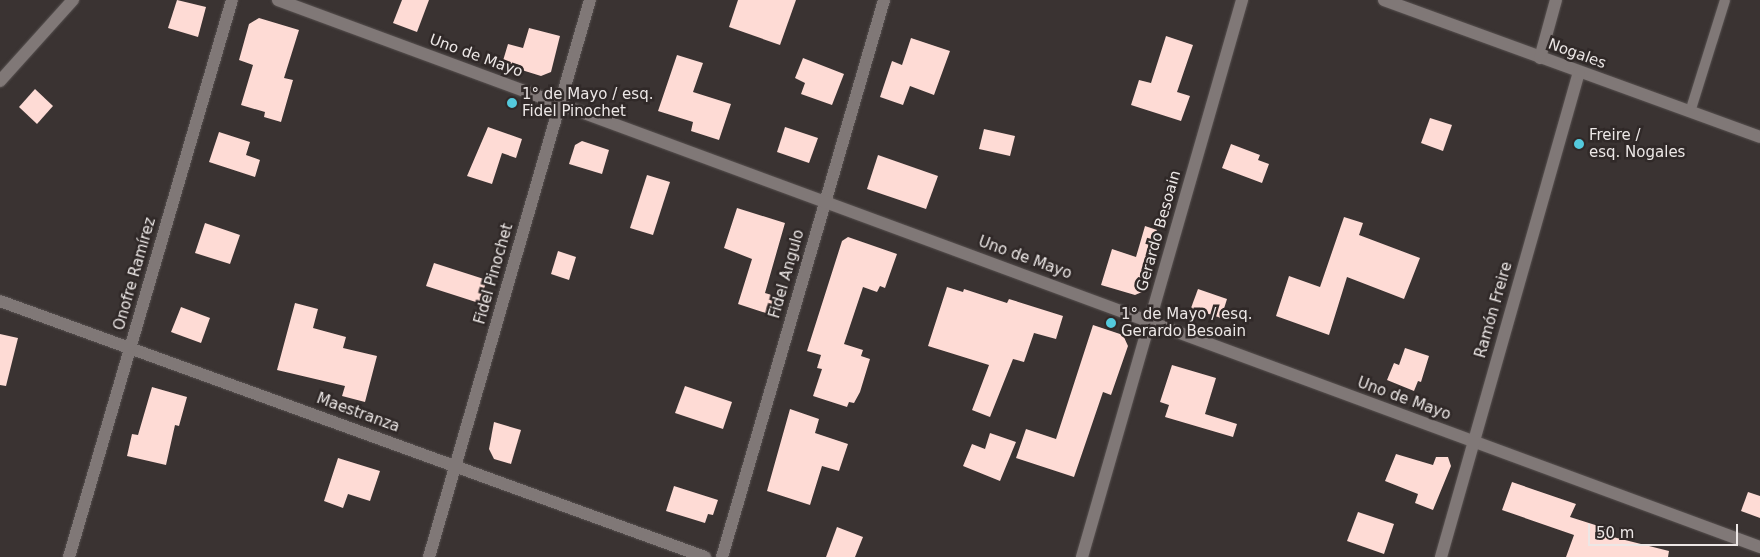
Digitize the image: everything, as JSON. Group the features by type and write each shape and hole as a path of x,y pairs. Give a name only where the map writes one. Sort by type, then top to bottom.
{"street":[{"path":"0,81 73,0"},
{"name":"Onofre Ramírez","path":"69,557 232,0"},
{"name":"Uno de Mayo","path":"278,0 1760,547"},
{"name":"Fidel Pinochet","path":"429,557 590,0"},
{"name":"Fidel Angulo","path":"722,557 884,0"},
{"name":"Gerardo Besoain","path":"1082,557 1242,0"},
{"name":"Nogales","path":"1384,0 1760,137"},
{"path":"1540,58 1556,0"},
{"name":"Ramón Freire","path":"1441,557 1579,72"},
{"name":"Maestranza","path":"0,301 130,350 456,465 705,557"}],"lane":[{"path":"1690,112 1725,0"}],"building":[{"path":"177,0 206,7 198,37 168,28"},
{"path":"402,0 429,0 417,32 393,23"},
{"path":"738,0 796,0 780,45 729,27"},
{"path":"259,18 299,30 284,78 293,80 281,122 264,117 265,112 241,105 253,65 239,60 249,24"},
{"path":"529,28 560,36 551,72 541,76 502,64 508,44 523,48"},
{"path":"1166,36 1193,45 1177,92 1190,96 1181,121 1131,105 1139,80 1151,83"},
{"path":"911,38 950,51 934,95 910,86 903,105 880,97 892,61 902,65"},
{"path":"677,55 703,63 693,92 731,104 719,140 691,131 693,122 658,111"},
{"path":"803,58 844,74 832,105 801,94 805,83 795,78"},
{"path":"35,89 53,106 37,124 19,107"},
{"path":"1430,118 1452,125 1443,151 1421,143"},
{"path":"488,127 522,139 516,158 502,153 492,184 467,176"},
{"path":"785,127 818,138 809,163 777,152"},
{"path":"984,129 1015,136 1010,156 979,149"},
{"path":"219,132 250,142 246,155 260,160 255,177 209,162"},
{"path":"582,141 609,150 602,174 569,164 575,145"},
{"path":"1231,144 1260,155 1258,160 1269,164 1262,183 1222,168"},
{"path":"878,155 938,176 926,209 867,189"},
{"path":"647,175 670,182 653,235 630,228"},
{"path":"737,208 785,223 765,293 775,296 769,314 738,304 752,259 724,248"},
{"path":"1344,217 1363,223 1359,235 1420,258 1404,299 1347,277 1329,335 1276,316 1289,276 1320,287"},
{"path":"205,223 240,235 230,264 195,253"},
{"path":"1145,226 1157,230 1142,292 1135,295 1101,285 1112,249 1136,257"},
{"path":"848,237 897,254 885,288 880,286 877,292 863,287 844,344 863,350 861,356 870,359 860,392 854,403 849,402 847,407 813,396 822,369 817,368 821,355 807,351 842,241"},
{"path":"558,251 576,257 569,280 551,274"},
{"path":"434,263 487,280 479,303 426,286"},
{"path":"947,287 963,292 964,289 1007,303 1009,299 1063,316 1056,339 1034,333 1024,362 1013,359 990,417 972,410 989,365 928,346"},
{"path":"1198,289 1227,299 1221,318 1191,308"},
{"path":"295,303 318,309 313,328 346,337 343,348 377,356 365,402 342,396 345,386 277,370"},
{"path":"181,307 210,318 201,343 171,332"},
{"path":"1093,325 1123,335 1128,346 1111,395 1103,392 1074,477 1016,458 1026,429 1056,439"},
{"path":"0,334 18,338 6,386 0,385"},
{"path":"1405,348 1429,356 1421,382 1418,381 1414,391 1387,380 1394,363 1399,365"},
{"path":"1172,365 1216,378 1205,414 1237,424 1233,437 1165,417 1169,405 1160,402"},
{"path":"685,386 732,402 723,429 675,413"},
{"path":"152,387 187,397 179,426 175,425 166,465 127,456 132,434 138,435"},
{"path":"790,409 819,419 815,433 848,444 839,471 822,466 810,505 767,491"},
{"path":"494,422 521,430 511,464 494,459 489,449"},
{"path":"990,433 1016,442 1000,481 963,466 972,444 985,449"},
{"path":"1396,454 1433,465 1436,457 1448,457 1451,466 1433,510 1415,503 1418,494 1385,481"},
{"path":"338,458 380,471 370,501 348,494 343,508 324,501"},
{"path":"1512,482 1576,504 1570,517 1611,530 1609,536 1669,551 1668,557 1566,557 1574,535 1502,510"},
{"path":"674,486 718,500 713,515 708,514 705,523 666,511"},
{"path":"1748,492 1760,496 1760,518 1741,511"},
{"path":"1358,512 1394,524 1384,554 1347,541"},
{"path":"837,527 863,537 855,557 826,557"}],"place":[{"name":"1° de Mayo / esq. Fidel Pinochet","path":"512,103"},
{"name":"Freire / esq. Nogales","path":"1579,144"},
{"name":"1° de Mayo / esq. Gerardo Besoain","path":"1111,323"}]}
